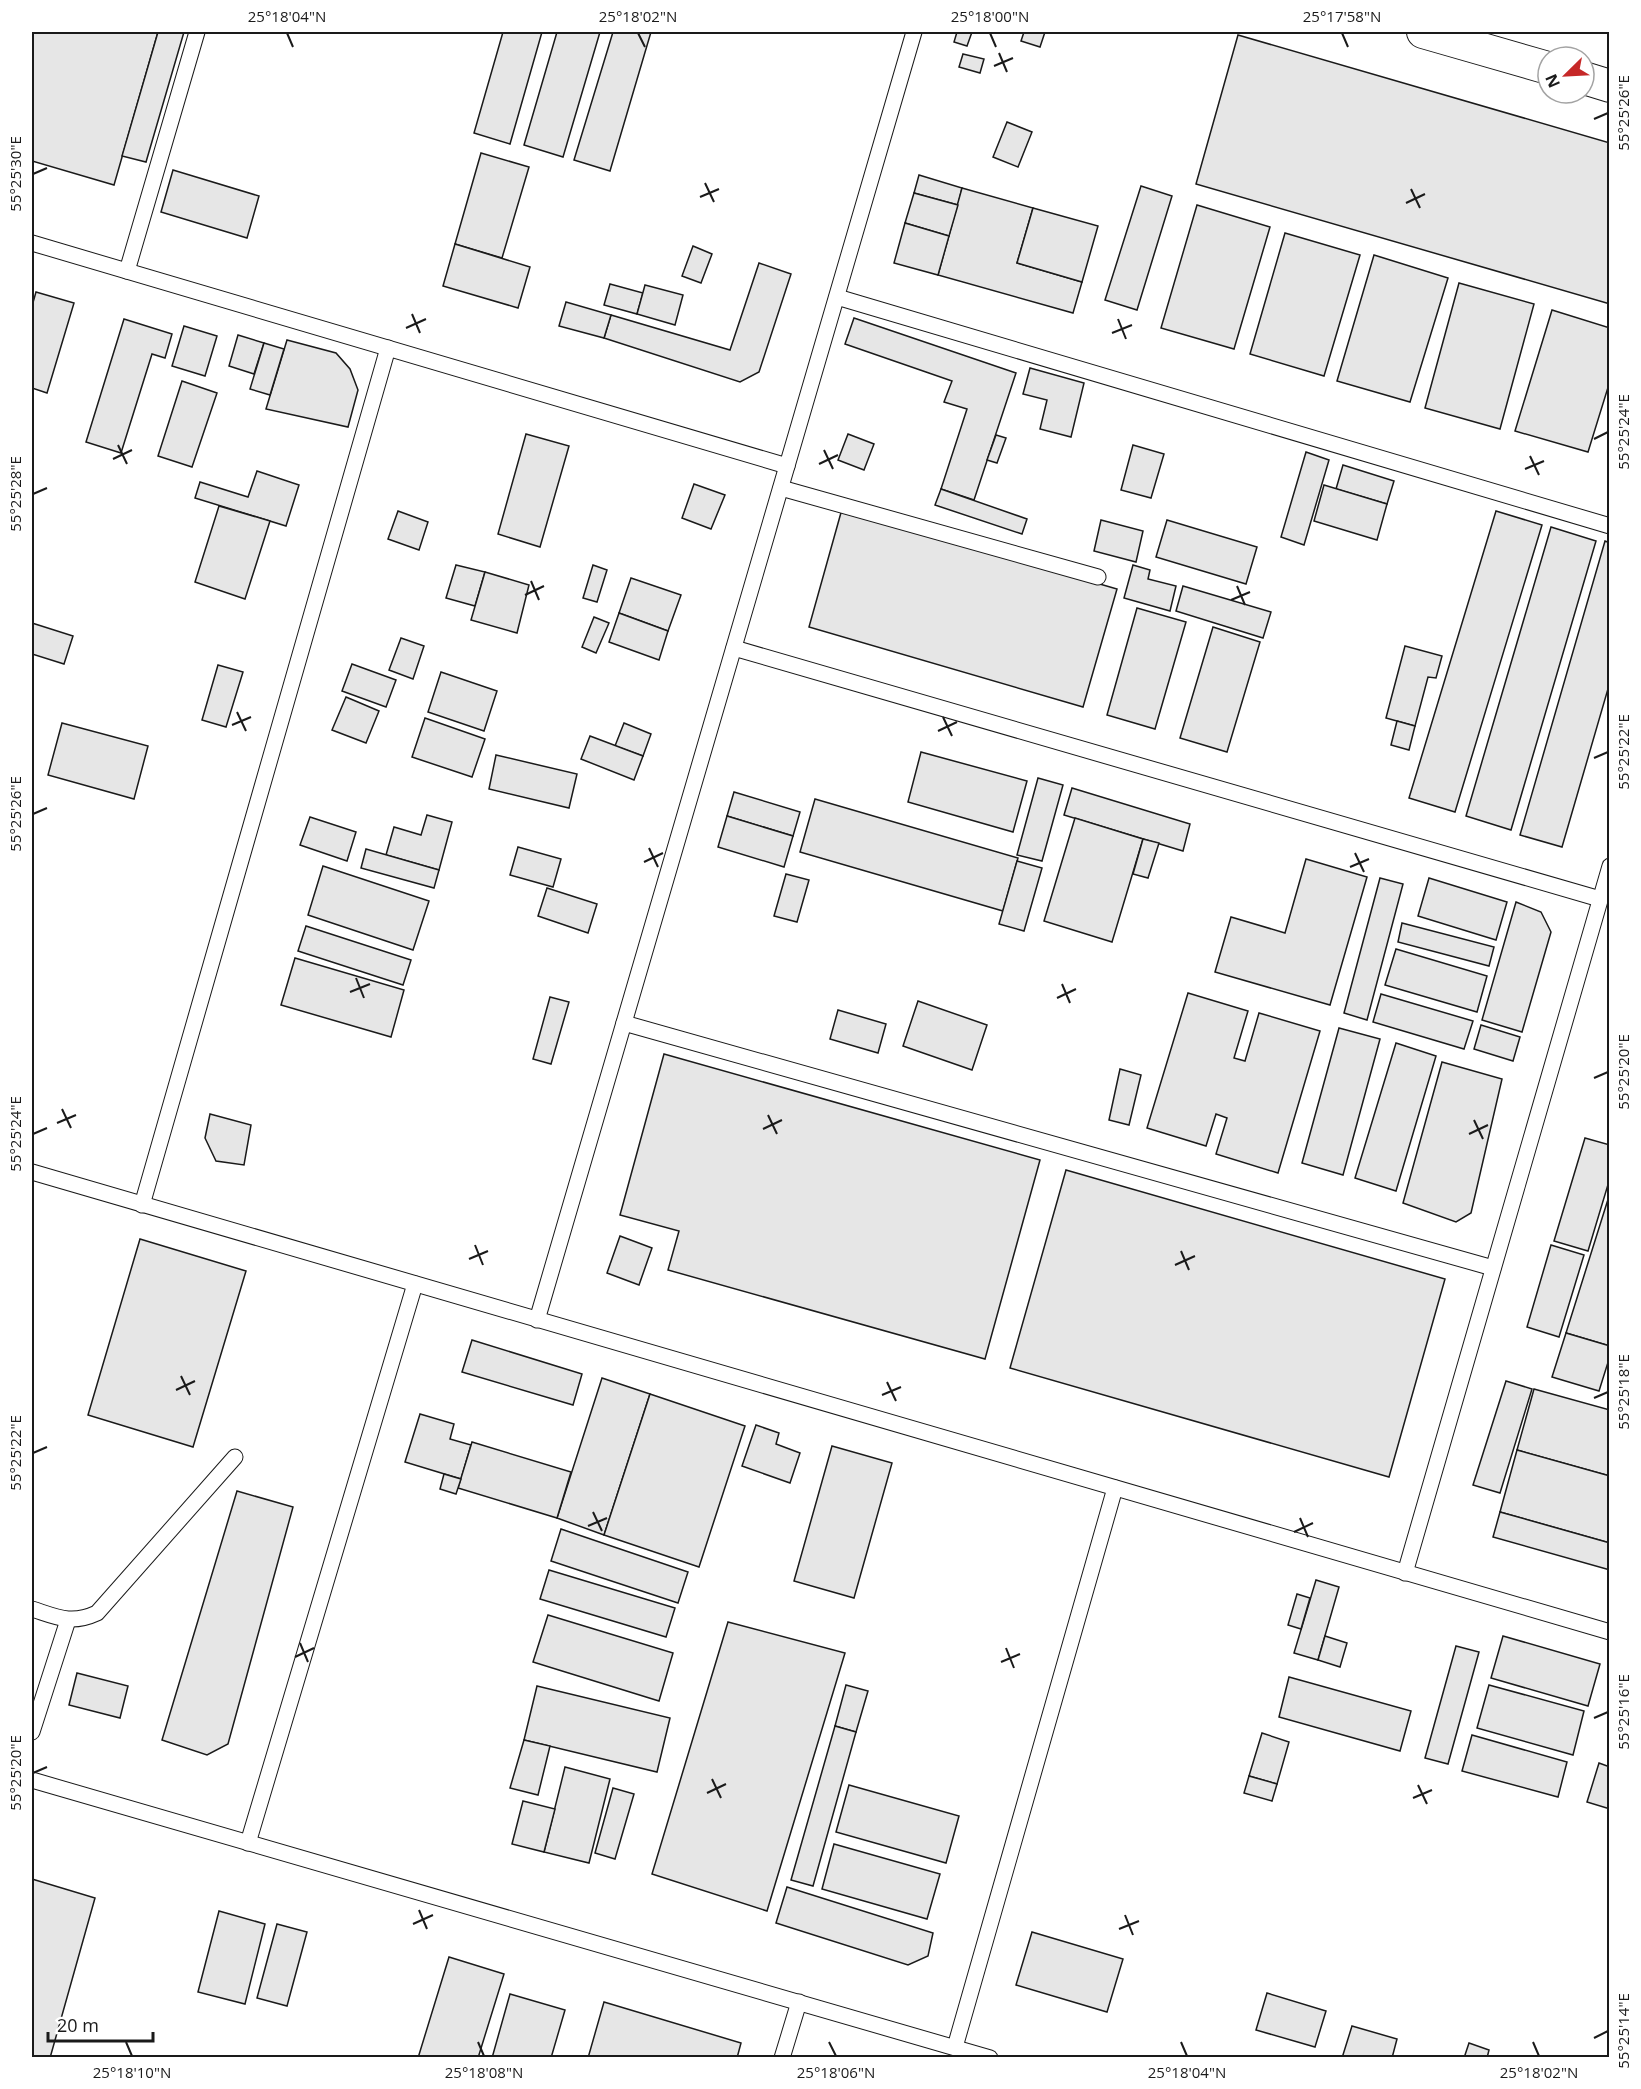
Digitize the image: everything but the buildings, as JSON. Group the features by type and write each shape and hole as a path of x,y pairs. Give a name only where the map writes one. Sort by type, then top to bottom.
{"street":[{"path":"1436,33 1536,64"}],"lane":[{"path":"127,271 197,32"},
{"path":"537,1320 914,32"},
{"path":"32,243 787,466"},
{"path":"837,297 1610,526"},
{"path":"142,1205 388,348"},
{"path":"781,488 1098,577"},
{"path":"734,648 1600,899"},
{"path":"1405,1573 1610,866"},
{"path":"624,1023 1493,1268"},
{"path":"32,1172 1610,1632"},
{"path":"248,1842 415,1284"},
{"path":"32,1609 68,1620 83,1619 97,1613 235,1456"},
{"path":"955,2047 1115,1488"},
{"path":"32,1732 68,1620"},
{"path":"32,1780 990,2058"},
{"path":"782,2058 799,2002"}]}
